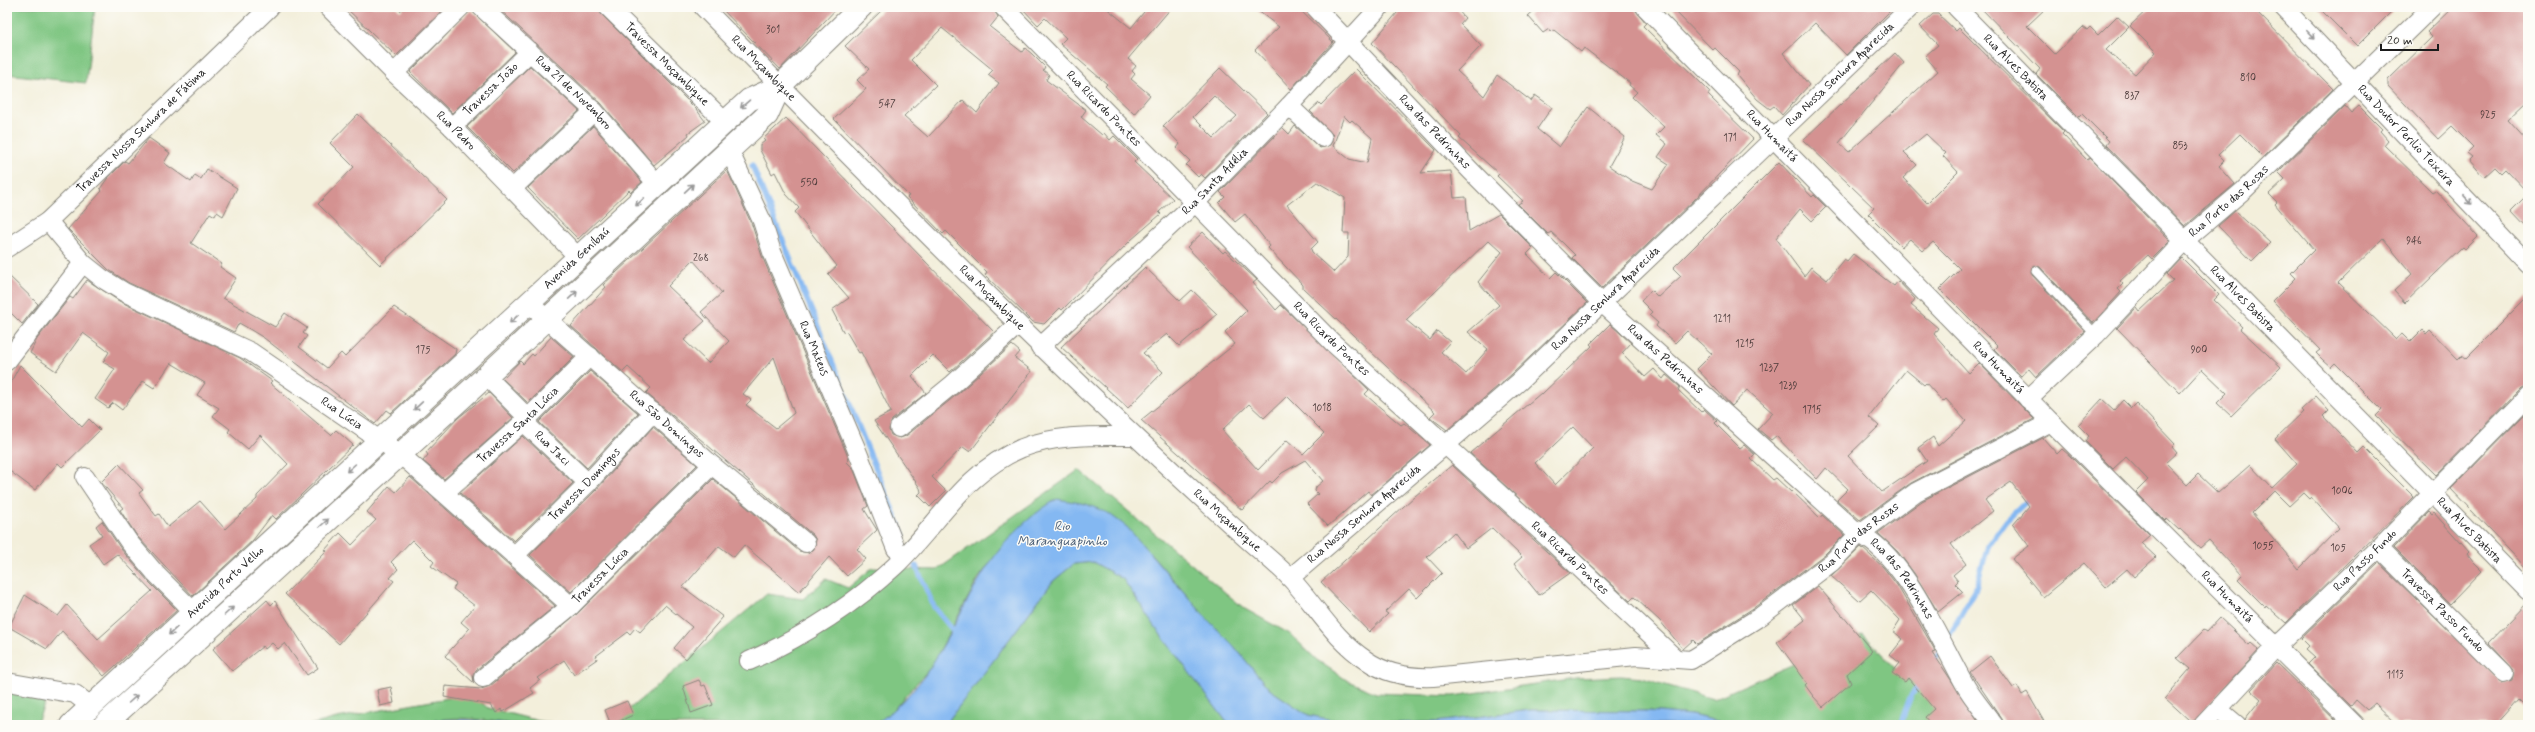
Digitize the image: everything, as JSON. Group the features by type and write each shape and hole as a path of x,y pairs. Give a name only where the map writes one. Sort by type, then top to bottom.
{"main road":[{"name":"Avenida Genibaú","path":"380,441 749,100 780,86 861,7"},
{"name":"Avenida Genibaú","path":"400,454 548,319 767,115 780,86"},
{"name":"Avenida Porto Velho","path":"71,725 380,441"},
{"name":"Avenida Porto Velho","path":"104,725 400,454"}],"street":[{"name":"Travessa Nossa Senhora de Fátima","path":"7,248 48,221 270,7"},
{"path":"394,73 461,7"},
{"name":"Rua 21 de Novembro","path":"481,7 594,111 658,185"},
{"name":"Travessa Moçambique","path":"608,7 725,122"},
{"name":"Rua Moçambique","path":"703,7 1040,347 1133,436 1290,578 1356,653 1380,668 1406,676 1433,677 1636,656 1674,657"},
{"name":"Rua Ricardo Pontes","path":"1003,7 1332,342 1547,537 1674,657"},
{"name":"Rua das Pedrinhas","path":"1315,7 1602,303 1859,534 1880,547 1917,595 1965,685 1994,725"},
{"name":"Rua Santa Adélia","path":"1040,347 1196,202 1289,106 1347,40 1380,7"},
{"name":"Rua Humaitá","path":"1645,7 2028,399 2355,725"},
{"name":"Rua Nossa Senhora Aparecida","path":"1290,578 1519,382 1911,7"},
{"name":"Rua Alves Batista","path":"1956,7 2432,495 2528,591"},
{"name":"Rua Doutor Perilio Teixeira","path":"2284,7 2356,81 2528,264"},
{"name":"Rua Porto das Rosas","path":"2028,399 2096,335 2184,241 2244,190 2432,7"},
{"name":"Rua Pedro","path":"333,8 394,73 452,127 513,188 579,258"},
{"name":"Travessa João","path":"452,127 530,52"},
{"path":"1289,106 1323,138"},
{"path":"513,188 594,111"},
{"name":"Rua Mateus","path":"729,150 762,221 772,252 856,448 896,549"},
{"name":"Rua Lúcia","path":"48,221 83,263 124,292 251,352 400,454 445,492 571,606"},
{"path":"7,361 83,263"},
{"name":"Rua São Domingos","path":"530,304 712,465 806,543"},
{"path":"899,428 953,384 1018,325"},
{"name":"Travessa Santa Lúcia","path":"445,492 527,419 590,356"},
{"name":"Rua Jaci","path":"486,376 527,419 530,428 588,483"},
{"name":"Rua Passo Fundo","path":"2203,725 2219,710 2277,646 2379,548 2528,396"},
{"name":"Travessa Domingos","path":"515,555 588,483 653,412"},
{"name":"Rua Porto das Rosas","path":"1674,657 1685,661 1691,660 1761,616 1832,562 1859,534 1916,492 2051,422"},
{"path":"749,661 812,629 871,587 919,542 968,483 1003,457 1036,444 1062,438 1133,436"},
{"name":"Travessa Lúcia","path":"483,678 571,606 712,465"},
{"path":"85,477 129,542 156,574 194,612"},
{"name":"Travessa Passo Fundo","path":"2379,548 2504,673"},
{"path":"7,682 75,694 92,707"},
{"path":"2219,710 2237,725"}],"lane":[{"path":"2036,271 2096,335"}],"green space":[{"path":"7,7 95,7 86,83 7,74"},
{"path":"1079,470 1245,609 1290,634 1317,660 1348,681 1376,693 1453,696 1576,678 1621,676 1642,678 1713,699 1863,634 1906,680 1940,676 1966,725 1734,725 1691,715 1649,711 1531,710 1436,722 1353,724 1308,715 1269,689 1233,645 1208,620 1152,555 1005,543 978,579 931,667 892,711 875,725 610,725 767,594 803,599 826,579 848,588 872,568 937,570"},
{"path":"1093,562 1123,579 1161,635 1229,725 945,725 1053,581 1074,564"},
{"path":"7,682 50,690 36,725 7,725"},
{"path":"470,694 488,708 539,721 574,725 524,725 460,718 435,721 424,725 310,725 337,718"}],"water":[{"name":"Rio Maranguapinho","path":"1057,499 1086,504 1108,513 1127,527 1208,620 1233,645 1269,689 1308,715 1353,724 1436,722 1531,710 1649,711 1691,715 1734,725 1229,725 1161,635 1123,579 1093,562 1074,564 1053,581 945,725 875,725 906,698 926,674 970,595 997,553 1013,534 1033,516"},
{"path":"435,720 467,720 525,725 424,725"}],"building":[{"path":"345,7 396,7 400,11 405,7 446,7 396,56"},
{"path":"497,7 598,7 601,14 696,109 705,121 688,133 689,135 654,165 601,103"},
{"path":"720,7 838,7 780,69"},
{"path":"885,7 993,7 998,17 990,27 1022,52 1025,48 1032,54 1045,67 1043,70 1049,75 1046,80 1086,110 1081,117 1102,135 1104,133 1110,140 1114,136 1137,159 1134,162 1173,199 1159,212 1161,214 1131,240 1062,310 1060,308 1044,324 1033,322 985,275 987,272 946,231 943,234 907,197 909,196 834,119 866,89 857,80 869,69 845,46","holes":["942,28 993,70 988,75 999,83 977,113 963,100 928,137 904,116 936,85 911,60"]},
{"path":"1021,7 1105,7 1131,28 1148,7 1172,7 1128,59 1136,66 1132,71 1135,74 1131,79 1150,95 1134,114 1105,86 1107,84 1060,44 1066,38 1045,18 1038,25"},
{"path":"1253,7 1297,7 1333,42 1291,89 1255,50 1279,27"},
{"path":"1402,7 1455,7 1465,18 1460,24 1481,46 1457,71 1484,96 1497,75 1531,101 1535,95 1552,107 1537,129 1559,147 1588,107 1625,137 1609,166 1632,181 1652,189 1669,164 1658,157 1667,144 1656,135 1664,127 1632,97 1637,92 1629,85 1630,83 1584,48 1581,52 1554,30 1551,32 1549,29 1543,33 1528,16 1538,7 1633,7 1646,23 1643,26 1710,92 1708,95 1753,139 1694,200 1602,288 1572,258 1575,255 1563,243 1551,232 1548,234 1518,204 1523,201 1497,176 1499,174 1459,138 1461,136 1372,43"},
{"path":"1671,7 1894,7 1846,55 1815,23 1783,53 1809,85 1782,115 1774,106 1770,109 1757,99 1737,75 1739,72 1715,48 1713,50"},
{"path":"1980,7 2047,7 2027,26 2055,54 2083,27 2087,30 2090,27 2098,35 2117,16 2129,27 2106,50 2135,74 2156,52 2130,26 2150,7 2252,7 2333,89 2263,157 2240,134 2218,155 2224,161 2219,166 2235,184 2185,226 2106,145 2109,141 2082,114 2079,117 2036,74 2040,69"},
{"path":"2318,7 2396,7 2357,46"},
{"path":"2453,7 2528,7 2528,101 2508,120 2528,142 2528,193 2505,169 2501,173 2495,167 2484,177 2469,160 2472,157 2467,153 2473,147 2452,126 2438,139 2388,86 2388,80 2432,37 2427,32"},
{"path":"471,10 515,52 452,113 410,72"},
{"path":"1933,14 1938,14 1956,31 1959,28 2064,132 2062,134 2087,160 2090,158 2170,241 2152,259 2148,255 2120,281 2123,284 2118,289 2121,292 2093,323 2040,267 2035,265 2032,267 2032,275 2084,331 2036,377 2029,369 2021,376 1994,349 1997,346 1940,289 1960,269 1933,242 1923,251 1910,239 1901,247 1868,214 1874,208 1803,140 1895,53 1904,63 1839,143 1849,152 1938,71 1925,56 1938,45 1920,26","holes":["1926,134 1946,153 1943,156 1958,172 1927,203 1903,178 1917,165 1904,152"]},
{"path":"530,66 579,111 513,173 467,127"},
{"path":"1220,68 1267,113 1205,178 1201,174 1198,177 1186,165 1190,161 1177,148 1180,144 1163,126","holes":["1214,96 1237,116 1214,138 1193,117"]},
{"path":"1356,69 1436,150 1421,173 1451,171 1454,198 1466,197 1469,231 1499,214 1533,248 1527,254 1550,278 1556,272 1587,303 1512,374 1447,430 1430,417 1435,412 1303,288 1303,285 1268,248 1270,246 1245,214 1235,222 1219,203 1225,197 1220,192 1283,128 1289,134 1295,126 1320,148 1330,145 1333,135 1310,111 1319,103 1321,105","holes":["1344,116 1350,122 1352,120 1372,138 1367,163 1349,159 1333,146","1317,182 1345,198 1343,233 1349,233 1348,257 1334,272 1312,252 1311,249 1318,242 1287,205","1489,240 1502,252 1478,282 1499,305 1468,332 1488,349 1466,374 1441,352 1450,342 1437,331 1430,340 1406,320"]},
{"path":"2345,106 2351,113 2359,106 2382,129 2380,131 2388,140 2384,145 2432,192 2435,190 2478,236 2465,249 2463,247 2405,303 2394,291 2412,274 2383,239 2338,283 2396,339 2402,334 2410,342 2422,330 2426,334 2430,330 2458,359 2461,356 2465,359 2528,296 2528,386 2520,389 2436,475 2376,416 2382,410 2335,363 2331,367 2316,353 2320,350 2273,301 2296,278 2291,273 2314,250 2275,204 2277,202 2269,194 2285,179 2278,172"},
{"path":"358,114 447,200 380,265 318,204 354,167 330,143"},
{"path":"786,118 994,332 950,372 933,355 912,376 926,393 892,420 889,429 891,435 900,438 906,436 960,392 1012,345 1020,352 1015,358 1032,371 970,452 963,447 932,477 946,491 930,507 918,495 921,492 920,488 874,421 891,412 861,352 859,353 846,331 844,333 832,310 849,298 828,274 837,266 795,212 799,208 786,194 775,172 772,174 760,150 760,145 765,141 763,139"},
{"path":"593,126 642,182 631,192 629,190 578,239 528,188"},
{"path":"149,138 170,153 164,163 191,182 195,175 201,179 207,169 237,188 223,216 217,212 215,216 210,213 191,243 222,264 220,267 236,278 223,298 275,327 285,313 307,328 303,333 307,336 299,347 327,368 341,353 345,357 394,307 456,349 455,354 391,413 387,410 375,424 264,338 246,327 239,323 234,332 129,283 109,270 68,229 102,191 100,189 107,179 125,161 128,163"},
{"path":"1779,162 1812,197 1814,195 1826,207 1812,221 1800,209 1776,238 1804,276 1811,267 1827,280 1844,259 1847,261 1853,254 1894,286 1898,281 1915,299 1911,305 1938,328 1934,334 1969,373 1979,363 2034,419 1911,483 1860,520 1837,500 1848,489 1826,468 1817,479 1776,436 1771,440 1758,429 1773,413 1747,390 1732,406 1697,369 1712,354 1687,331 1675,343 1656,326 1658,323 1649,315 1652,312 1641,301 1651,290 1658,297 1681,276 1673,268","holes":["1906,370 1924,385 1926,383 1943,402 1946,399 1966,421 1938,446 1933,437 1918,448 1927,461 1882,492 1848,456 1879,426 1869,417"]},
{"path":"727,170 752,225 762,256 846,452 849,460 847,462 853,468 868,506 864,509 877,530 857,549 866,559 847,576 829,557 799,592 744,545 734,557 719,546 683,587 723,617 686,659 674,648 692,627 665,605 640,632 635,628 630,634 628,632 596,656 597,659 574,675 564,660 538,678 540,680 530,688 534,693 503,712 501,709 496,713 491,705 444,697 445,686 481,689 490,686 578,613 713,479 799,551 809,553 814,549 816,540 813,535 646,393 651,388 628,367 623,372 571,326 606,287 603,285","holes":["693,260 722,293 701,312 729,341 708,363 684,340 705,321 668,286","774,357 794,413 776,428 746,405 751,400 743,394"]},
{"path":"2528,194 2528,229 2511,211"},
{"path":"2235,211 2270,243 2252,261 2218,226"},
{"path":"1203,232 1223,253 1225,251 1257,280 1253,283 1276,310 1281,305 1369,390 1365,394 1401,425 1404,423 1430,445 1371,495 1368,491 1328,526 1307,504 1318,494 1315,491 1316,487 1323,481 1305,460 1282,473 1272,483 1270,481 1242,510 1141,420 1235,344 1225,332 1247,310 1187,247","holes":["1287,396 1324,433 1303,454 1287,440 1258,470 1222,430 1249,404 1264,418"]},
{"path":"2182,258 2219,295 2214,300 2242,327 2240,329 2281,367 2231,416 2217,403 2227,393 2202,369 2180,393 2117,328 2136,308 2139,312 2173,280 2167,274"},
{"path":"1145,267 1180,301 1192,290 1217,314 1179,346 1167,334 1143,353 1163,372 1128,408 1061,347"},
{"path":"7,274 38,304 22,324 7,309"},
{"path":"87,280 119,301 240,358 272,381 270,383 331,435 336,430 353,445 276,519 272,515 253,540 193,596 137,536 120,510 123,508 101,482 119,464 143,490 139,493 156,516 159,514 168,527 200,501 225,529 257,499 257,496 288,464 260,435 248,449 228,432 230,429 213,416 219,408 197,395 205,383 171,363 154,388 143,381 122,410 113,403 108,408 95,399 115,369 103,362 109,352 83,333 56,371 30,353 37,339 70,297 73,299"},
{"path":"1610,324 1631,343 1622,353 1645,377 1654,369 1663,379 1666,375 1680,387 1678,390 1701,412 1704,409 1717,421 1715,423 1740,448 1744,445 1755,455 1751,459 1773,480 1776,478 1820,518 1822,515 1844,535 1825,554 1755,607 1697,644 1693,640 1683,649 1660,621 1634,597 1630,601 1470,453 1541,393 1542,394 1592,346 1590,344","holes":["1573,427 1593,448 1555,485 1535,463"]},
{"path":"551,337 574,357 528,403 503,379 520,361 523,364 532,354 534,356"},
{"path":"20,365 82,427 89,419 100,430 62,467 58,463 35,490 7,469 7,389"},
{"path":"590,371 638,413 587,468 539,422"},
{"path":"489,393 513,418 444,479 423,461 428,455 426,452 458,418"},
{"path":"2316,396 2329,410 2323,416 2358,453 2364,447 2414,497 2286,623 2266,605 2265,607 2238,580 2242,576 2209,540 2200,548 2180,529 2179,530 2167,519 2165,521 2136,492 2148,480 2126,457 2113,469 2085,441 2089,436 2078,425 2102,399 2114,410 2123,400 2131,408 2136,403 2175,444 2172,447 2177,453 2166,463 2187,485 2198,474 2218,493 2250,465 2272,488 2297,464 2275,439 2303,412 2301,410","holes":["2274,491 2289,506 2303,493 2309,499 2311,497 2339,528 2299,569 2252,513"]},
{"path":"2528,411 2528,570 2451,489"},
{"path":"653,427 697,465 571,592 530,555 596,490"},
{"path":"523,436 573,483 514,541 460,493"},
{"path":"2043,438 2057,454 2062,449 2070,456 2150,535 2141,543 2156,557 2134,577 2127,569 2106,587 2084,563 2043,597 2012,559 2029,546 2013,525 2029,506 2011,482 1985,500 1993,511 1951,544 1966,564 1953,575 1958,581 1955,584 1963,592 1938,612 1914,573 1898,552 1878,533 1922,501"},
{"path":"1452,465 1570,573 1539,595 1514,564 1522,557 1492,528 1466,548 1454,532 1427,557 1442,573 1417,598 1409,589 1385,612 1388,614 1369,632 1321,582 1415,496"},
{"path":"410,477 555,606 476,670 473,675 474,683 445,656 469,629 461,622 475,606 453,589 456,584 431,566 434,562 412,540 391,562 398,569 390,578 394,581 339,644 285,594 327,551 325,550 340,533 352,545 376,520 367,512 389,486 396,492"},
{"path":"2429,512 2432,515 2434,513 2461,543 2469,552 2467,554 2473,562 2482,571 2450,604 2394,548"},
{"path":"102,521 121,549 148,581 177,610 104,676 62,631 47,649 9,627 25,595 58,616 67,605 98,639 152,591 117,554 103,564 89,544 102,535 96,526"},
{"path":"1861,547 1883,567 1897,585 1936,652 1933,653 1981,725 1931,725 1925,717 1934,709 1908,678 1905,682 1892,673 1900,663 1890,655 1903,639 1893,631 1900,620 1871,590 1859,601 1831,576"},
{"path":"2379,563 2502,683 2512,680 2514,670 2489,643 2528,602 2528,710 2518,700 2496,725 2398,725 2375,703 2367,710 2356,700 2351,706 2308,664 2315,657 2306,649 2309,646 2301,638"},
{"path":"1818,586 1872,651 1847,674 1851,683 1823,707 1805,685 1807,683 1777,642 1805,620 1793,605"},
{"path":"267,600 271,605 275,601 318,668 307,675 285,643 278,649 272,643 265,649 263,646 232,671 213,649"},
{"path":"2220,618 2249,645 2251,643 2259,650 2194,721 2189,720 2165,698 2190,669 2177,658 2204,630 2207,632"},
{"path":"1990,656 2013,688 2017,686 2022,695 2027,692 2046,725 2004,725 2002,719 1970,672"},
{"path":"2276,663 2336,721 2332,725 2247,725 2245,719 2261,699 2251,690"},
{"path":"699,680 702,686 705,685 713,705 691,713 683,686"},
{"path":"391,687 394,703 380,706 377,690"},
{"path":"627,701 633,715 611,725 605,710"}],"waterway":[{"path":"752,165 903,535"},
{"path":"1933,663 1975,591 1988,546 2006,521 2031,497"},
{"path":"916,566 934,607 956,634"},
{"path":"1900,725 1910,698 1920,681"}]}
